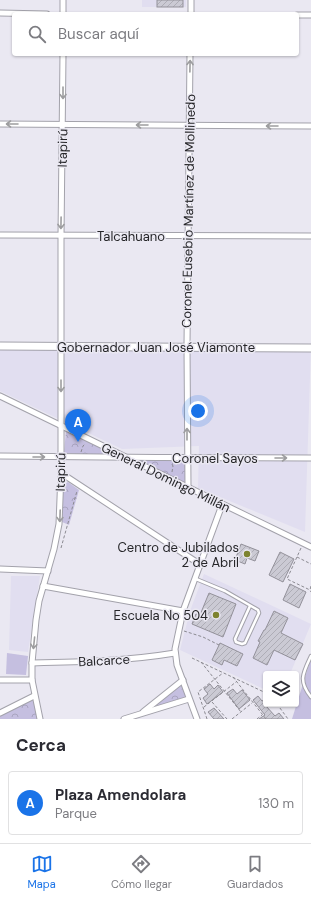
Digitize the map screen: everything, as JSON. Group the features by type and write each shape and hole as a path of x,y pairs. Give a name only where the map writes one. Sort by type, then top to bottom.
{"street":[{"path":"62,12 63,0"},
{"path":"191,0 191,12"},
{"path":"0,14 12,14"},
{"path":"299,15 311,15"},
{"name":"Itapirú","path":"40,719 34,696 32,663 36,620 43,586 56,544 59,524 61,473 62,56"},
{"name":"Coronel Eusebio Martínez de Mollinedo","path":"188,487 187,346 190,56"},
{"path":"0,124 311,126"},
{"name":"Talcahuano","path":"0,235 188,237 311,236"},
{"name":"Gobernador Juan José Viamonte","path":"0,346 187,346 311,348"},
{"name":"General Domingo Millán","path":"0,396 311,548"},
{"name":"Coronel Sayos","path":"0,456 311,458"},
{"path":"61,473 201,564"},
{"path":"197,719 182,680 175,653 184,611 222,505"},
{"path":"0,569 48,571"},
{"path":"43,586 184,611"},
{"name":"Balcarce","path":"32,663 104,662 149,658 175,653"},
{"path":"0,680 32,680"},
{"path":"134,719 182,680"},
{"path":"0,712 34,696"},
{"path":"124,719 189,699"}],"lane":[{"path":"195,579 225,591 258,610 259,613 245,644 242,644 236,642 235,639 250,606"},
{"path":"311,656 303,679 303,684 311,697"}],"path":[{"path":"80,456 83,446 89,439"},
{"path":"81,440 83,446"},
{"path":"168,458 173,466 171,479"},
{"path":"59,552 79,485"},
{"path":"303,544 287,579 310,591 311,586"},
{"path":"297,557 311,564"},
{"path":"179,630 203,637 219,645"},
{"path":"192,658 263,692"},
{"path":"201,662 241,712"},
{"path":"207,719 198,692 223,672"},
{"path":"233,677 266,719"},
{"path":"204,708 237,682"},
{"path":"212,702 227,719"},
{"path":"232,719 252,702"},
{"path":"279,707 288,719"},
{"path":"257,719 262,714"}],"shaded area":[{"path":"142,0 186,0 186,7 142,7"},
{"path":"311,346 305,532 198,488 199,446 122,449 0,391 0,349"},
{"path":"204,574 311,624 291,671 263,671 263,689 180,650 190,611"},
{"path":"11,576 40,576 28,652 9,650"}],"green space":[{"path":"66,430 127,457 64,453"},
{"path":"127,457 187,458 188,487"},
{"path":"68,482 79,490 69,525 62,522 62,486"},
{"path":"7,653 28,656 26,675 6,674"},
{"path":"311,658 311,719 292,719 296,707 299,707 299,697"},
{"path":"183,680 189,699 139,715"},
{"path":"34,696 40,719 0,719 0,713"},
{"path":"139,715 135,719 124,719"}],"building":[{"path":"157,0 183,0 183,7 157,7"},
{"name":"Centro de Jubilados 2 de Abril","path":"241,544 259,551 255,561 247,558 245,564 235,560"},
{"path":"280,552 294,559 283,582 269,575"},
{"path":"290,584 306,592 299,608 283,600"},
{"name":"Escuela No 504","path":"209,593 236,604 223,637 192,624 196,614 200,615"},
{"path":"274,611 288,618 281,633 303,644 295,660 274,650 267,665 253,658 260,642 258,641"},
{"path":"220,643 243,654 237,666 224,660 222,665 212,660"},
{"path":"210,684 214,689 218,685 223,692 207,704 203,698 208,694 204,689"},
{"path":"233,689 237,694 242,690 250,700 239,709 227,693"},
{"path":"258,696 263,700 263,707 267,707 275,716 279,713 284,719 259,719 265,715 253,700"},
{"path":"214,708 224,719 214,719 208,712"}],"place":[{"name":"Plaza Amendolara","path":"78,442"},
{"name":"Centro de Jubilados 2 de Abril","path":"247,554"},
{"name":"Escuela No 504","path":"216,615"}]}
